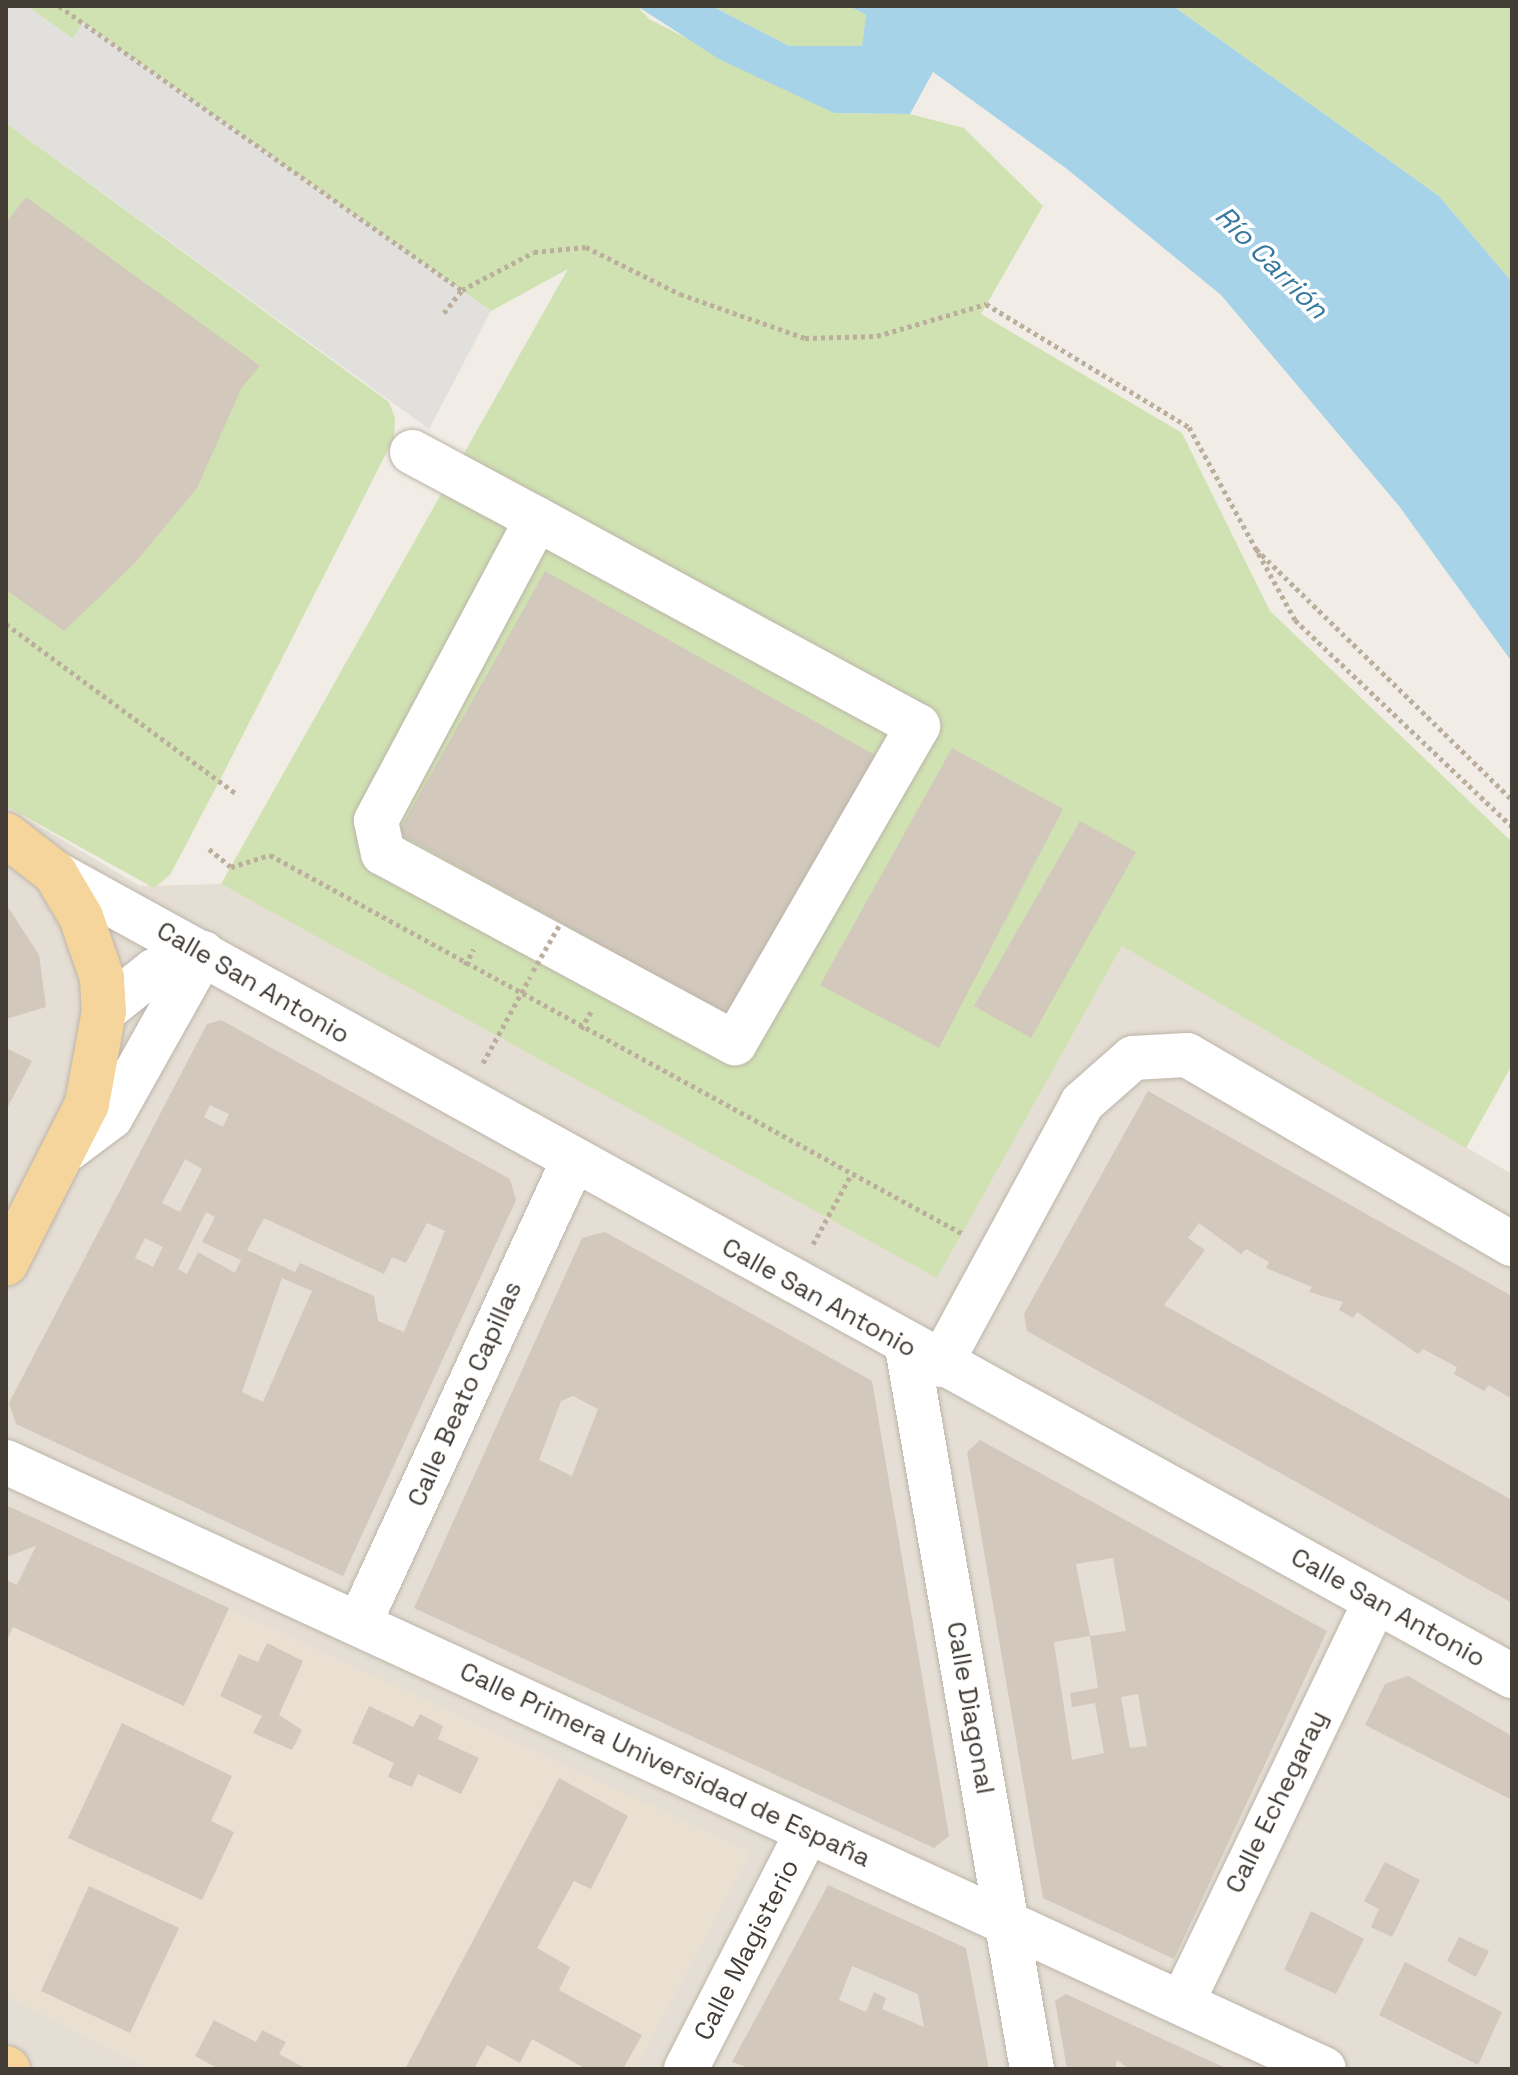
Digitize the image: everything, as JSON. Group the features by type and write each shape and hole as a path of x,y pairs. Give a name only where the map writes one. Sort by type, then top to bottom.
{"main road":[{"path":"6,835 55,873 93,947 104,1011 90,1094 67,1150 6,1264"}],"street":[{"path":"412,452 537,519 918,726 735,1043 383,853 376,821 537,519"},
{"name":"Calle San Antonio","path":"55,873 131,912 572,1163 1512,1676"},
{"path":"104,1011 154,971 203,953"},
{"path":"67,1150 111,1117 203,953"},
{"path":"923,1356 1000,1255 1082,1103 1133,1058 1187,1055 1512,1244"},
{"name":"Calle Beato Capillas","path":"359,1624 572,1163"},
{"name":"Calle Diagonal","path":"923,1356 1032,2069"},
{"name":"Calle Primera Universidad de España","path":"6,1462 1324,2069"},
{"name":"Calle Echegaray","path":"1182,2003 1375,1602"},
{"name":"Calle Magisterio","path":"686,2069 808,1831"}],"path":[{"path":"59,6 462,290"},
{"path":"444,313 462,290 534,252 586,247 680,294 805,338 877,336 986,304 1189,427 1249,542 1295,620 1512,827"},
{"path":"1249,542 1512,800"},
{"path":"6,624 237,794"},
{"path":"209,849 231,867 270,855 519,996 1000,1255"},
{"path":"498,1037 560,924"},
{"path":"791,1282 851,1175"}],"shaded area":[{"path":"6,6 27,6 73,39 83,22 491,311 429,429 6,123"},
{"path":"6,806 140,886 221,884 937,1277 1122,946 1512,1174 1512,2069 6,2069"},
{"path":"229,1608 751,1852 635,2069 146,2069 6,1995 6,1642 13,1627 184,1706"}],"green space":[{"path":"27,6 637,6 649,19 834,113 910,114 964,128 1043,206 981,314 1182,433 1270,611 1512,842 1512,1065 1466,1148 1122,946 937,1278 221,884 568,269 491,311 83,23 73,39"},
{"path":"712,6 849,6 866,15 862,46 789,46"},
{"path":"1173,6 1512,6 1512,282 1439,196"},
{"path":"6,123 389,402 395,418 394,438 220,780 170,875 154,888 6,806"}],"water":[{"name":"Río Carrión","path":"637,6 712,6 789,46 862,46 866,15 849,6 1173,6 1439,196 1512,282 1512,662 1399,506 1221,295 1067,169 933,72 910,114 834,113 719,59"}],"building":[{"path":"26,197 260,366 242,387 197,488 135,563 64,631 6,590 6,223"},
{"path":"545,571 877,756 731,1017 398,833"},
{"path":"952,748 1063,809 939,1048 820,985"},
{"path":"1080,821 1136,852 1031,1038 974,1006"},
{"path":"6,904 39,955 46,1007 6,1019"},
{"path":"221,1020 510,1179 516,1200 343,1576 16,1424 9,1403 207,1024","holes":["210,1105 229,1114 223,1127 204,1117","185,1159 202,1169 180,1212 162,1203","206,1212 215,1217 202,1242 241,1260 235,1273 198,1252 187,1274 178,1269","264,1218 384,1274 392,1257 406,1263 427,1223 445,1231 404,1332 378,1321 374,1296 300,1263 295,1272 247,1250","145,1238 163,1247 153,1267 135,1258","282,1278 312,1291 263,1402 242,1392"]},
{"path":"8,1049 32,1061 6,1110 6,1054"},
{"path":"1148,1091 1512,1296 1512,1399 1489,1385 1484,1391 1454,1374 1457,1367 1423,1349 1418,1354 1357,1312 1353,1318 1339,1310 1343,1302 1309,1292 1312,1287 1266,1268 1269,1262 1246,1249 1241,1254 1199,1223 1188,1238 1205,1250 1164,1305 1512,1500 1512,1603 1027,1331 1024,1314"},
{"path":"605,1232 872,1381 949,1836 934,1848 414,1608 582,1238","holes":["573,1396 598,1409 572,1476 539,1460 561,1401"]},
{"path":"980,1440 1327,1631 1174,1959 1043,1898 967,1452","holes":["1113,1558 1126,1631 1090,1636 1076,1564","1090,1636 1098,1688 1070,1693 1072,1707 1095,1703 1104,1753 1072,1760 1054,1642","1138,1694 1147,1746 1130,1748 1121,1697"]},
{"path":"6,1505 229,1608 184,1706 13,1627 6,1642 6,1580 17,1585 36,1546 6,1557"},
{"path":"267,1643 303,1661 279,1715 302,1730 292,1750 253,1733 262,1716 220,1696 239,1654 258,1662"},
{"path":"1408,1676 1512,1736 1512,1800 1365,1725 1385,1684"},
{"path":"369,1706 413,1727 420,1714 443,1726 438,1739 479,1758 461,1794 418,1774 412,1787 388,1777 394,1763 352,1743"},
{"path":"122,1723 232,1776 211,1821 234,1832 202,1900 68,1838"},
{"path":"559,1778 628,1816 591,1889 574,1881 537,1948 570,1967 559,1990 642,2035 623,2069 586,2069 532,2039 520,2063 487,2045 474,2069 405,2069"},
{"path":"1385,1862 1420,1880 1392,1937 1371,1927 1379,1909 1364,1901"},
{"path":"828,1885 966,1948 989,2069 752,2069 732,2062","holes":["852,1966 918,1994 924,2027 882,2009 886,1998 874,1992 866,2012 839,2000"]},
{"path":"89,1886 179,1928 130,2033 41,1991"},
{"path":"1311,1911 1364,1939 1336,1994 1284,1970"},
{"path":"1459,1937 1489,1951 1476,1977 1447,1961"},
{"path":"1405,1962 1502,2012 1478,2065 1379,2015"},
{"path":"1066,1994 1228,2069 1129,2069 1117,2060 1115,2069 1067,2069 1055,2001"},
{"path":"214,2020 256,2042 262,2030 286,2042 279,2054 307,2069 219,2069 195,2056"}]}
